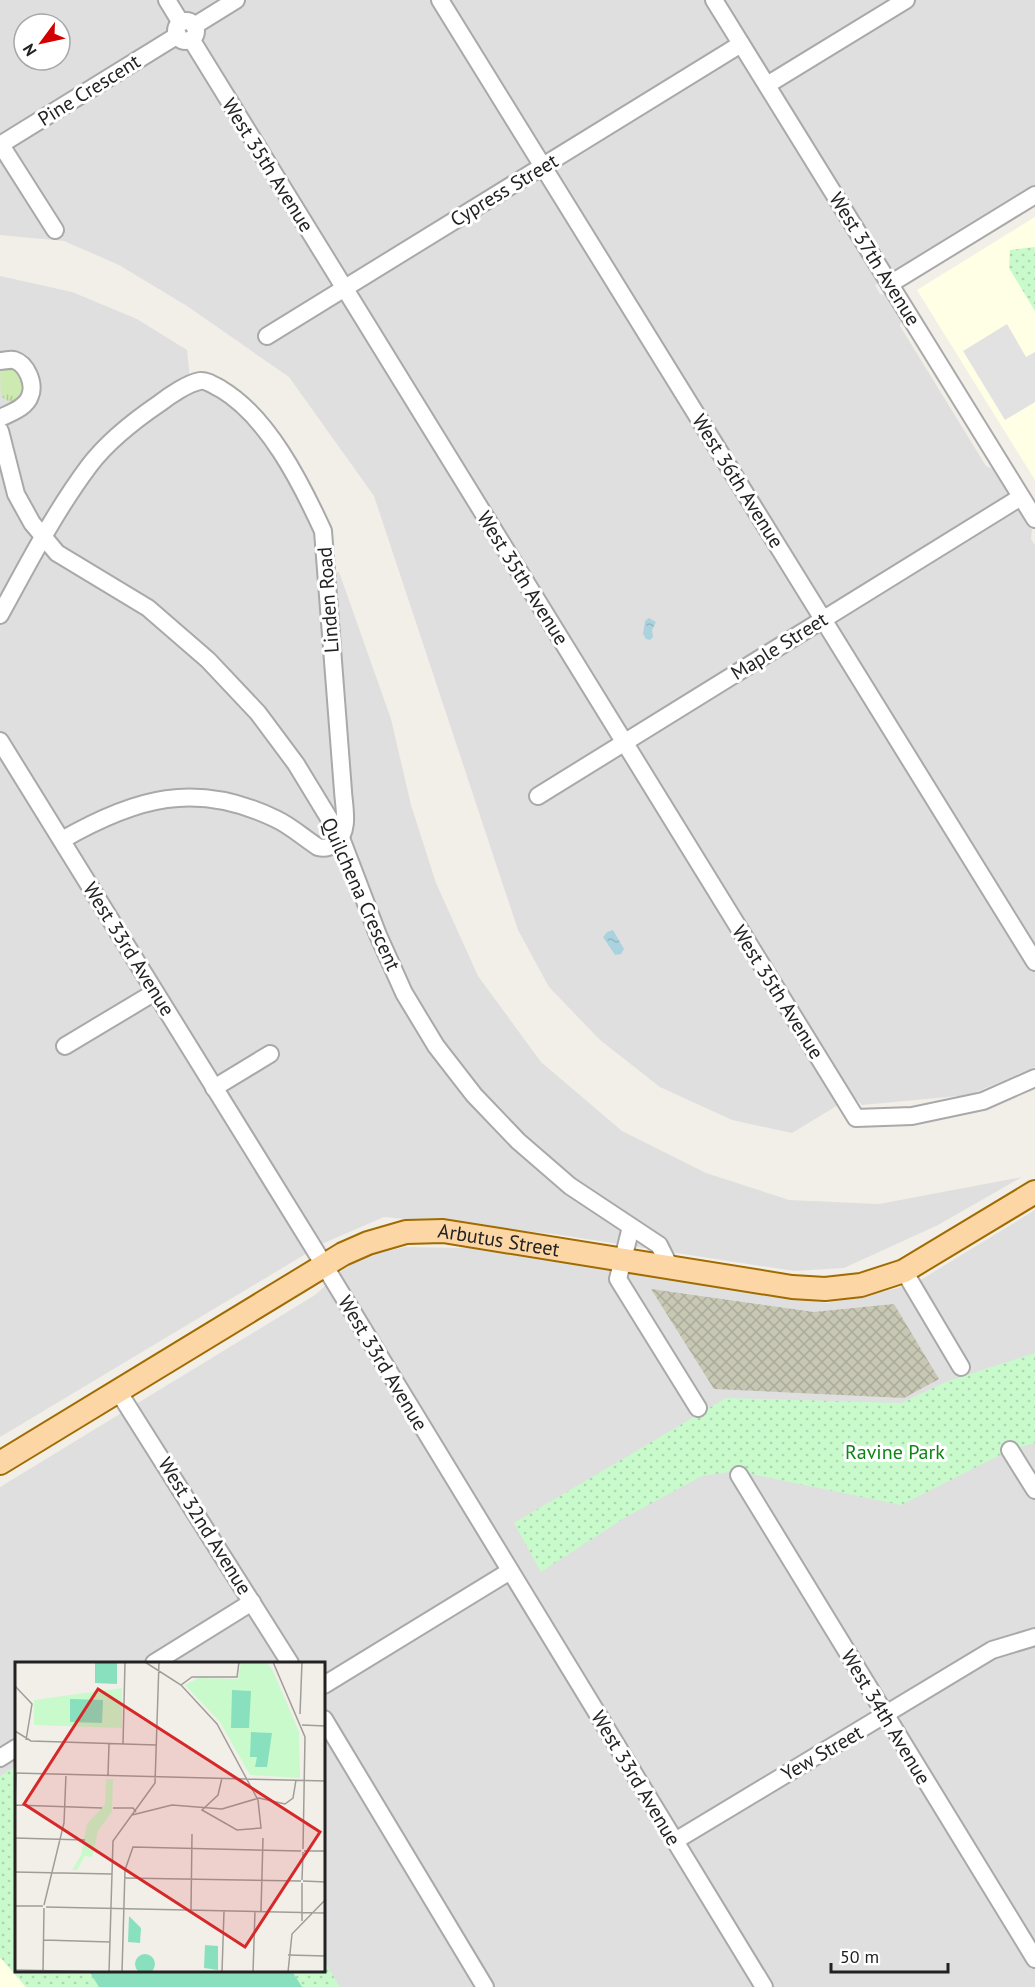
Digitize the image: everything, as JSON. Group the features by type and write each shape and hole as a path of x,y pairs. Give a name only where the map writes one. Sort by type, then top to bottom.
{"main road":[{"name":"Arbutus Street","path":"0,1463 349,1251 406,1232 443,1231 672,1269 792,1287 825,1289 861,1285 904,1270 1035,1192"}],"street":[{"name":"West 35th Avenue","path":"167,0 856,1118 912,1116 983,1101 1035,1078"},
{"name":"Pine Crescent","path":"0,145 236,0"},
{"name":"West 36th Avenue","path":"440,0 1035,962"},
{"name":"West 37th Avenue","path":"714,0 1035,519"},
{"path":"767,85 906,0"},
{"name":"Cypress Street","path":"267,336 741,44"},
{"path":"0,145 55,230"},
{"path":"890,284 1035,195"},
{"path":"0,361 15,360 26,368 31,382 30,396 20,408 0,418"},
{"name":"Linden Road","path":"43,536 90,465 148,410 173,393 200,381 214,385 227,393 253,416 276,446 307,496 323,531 343,791 345,827 341,838"},
{"name":"Quilchena Crescent","path":"0,431 16,494 30,520 57,553 148,609 208,660 258,713 296,764 341,838 378,935 404,993 436,1046 474,1095 518,1141 570,1186 659,1245 672,1269"},
{"name":"Maple Street","path":"538,796 1021,497"},
{"path":"0,615 43,536"},
{"name":"West 33rd Avenue","path":"0,741 764,1987"},
{"path":"62,840 132,806 180,797 215,798 247,806 278,820 323,849 341,838"},
{"path":"65,1046 155,992"},
{"path":"214,1088 270,1054"},
{"path":"632,1227 618,1280 698,1407"},
{"path":"904,1270 961,1367"},
{"name":"West 32nd Avenue","path":"118,1390 289,1662"},
{"path":"1010,1450 1035,1490"},
{"name":"West 34th Avenue","path":"739,1475 1035,1959"},
{"path":"326,1684 510,1571"},
{"path":"156,1662 252,1602"},
{"name":"Yew Street","path":"675,1841 992,1650 1035,1637"},
{"path":"326,1722 485,1987"},
{"path":"0,1758 15,1749"}],"shaded area":[{"path":"0,0 1035,0 1035,187 875,285 880,294 888,296 902,318 900,326 986,466 996,470 1032,529 1031,539 1035,545 1035,1067 969,1095 862,1105 853,1096 792,1133 732,1120 660,1087 600,1040 549,987 518,930 374,496 289,377 187,306 119,265 64,241 0,235"},
{"path":"1035,217 1035,480 917,290"},
{"path":"0,276 72,292 137,319 187,350 191,388 215,389 270,448 301,500 315,531 317,572 339,572 391,719 411,805 436,883 478,976 541,1062 622,1131 706,1173 789,1200 879,1204 1022,1177 938,1225 844,1268 794,1271 554,1234 384,1217 324,1243 0,1437"},
{"path":"1007,324 1026,357 1035,352 1035,402 1005,420 963,351"},
{"path":"1035,1210 1035,1987 0,1987 0,1487 315,1295 345,1268 365,1256 405,1247 469,1248 827,1303 898,1288 922,1279"},
{"path":"651,1289 814,1312 894,1304 939,1379 904,1398 714,1389"},
{"path":"0,1957 26,1987 0,1987"}],"green space":[{"path":"1035,247 1035,311 1009,268 1010,250"},
{"path":"12,369 23,376 24,391 21,396 9,402 1,396 0,371"},
{"name":"Ravine Park","path":"1035,1353 1035,1443 1010,1450 901,1505 736,1471 702,1476 626,1517 541,1572 514,1523 726,1398 901,1403 948,1381"},
{"path":"15,1767 15,1972 326,1972 326,1964 340,1987 26,1987 0,1957 0,1776"},
{"path":"90,1972 293,1972 302,1987 99,1987"}],"water":[{"path":"649,618 656,622 652,630 653,637 650,640 646,639 643,634 645,621"},
{"path":"613,930 624,949 621,954 615,955 603,937 607,932"}]}
